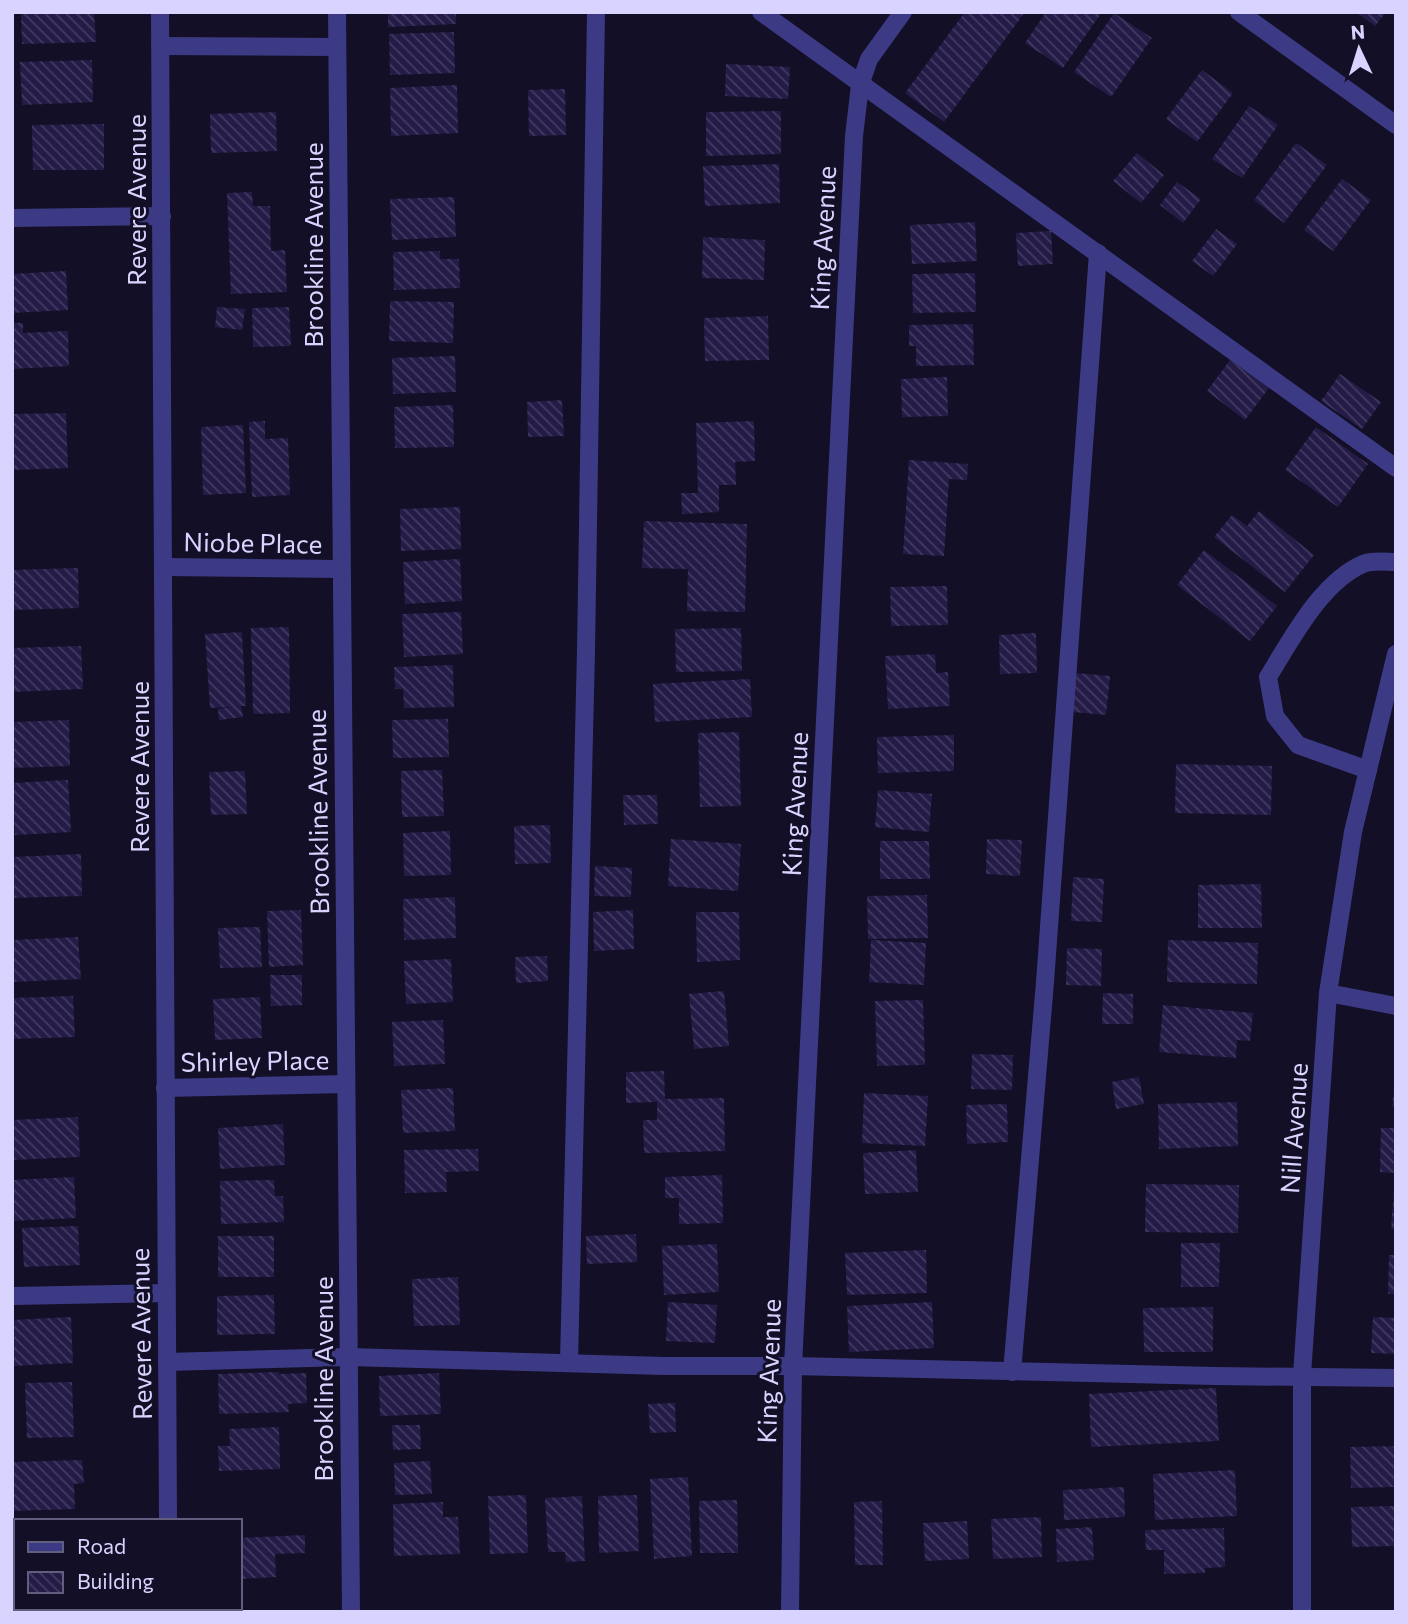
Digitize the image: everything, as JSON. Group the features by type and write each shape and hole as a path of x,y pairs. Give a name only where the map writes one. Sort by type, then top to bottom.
{"street":[{"name":"Revere Avenue","path":"160,12 168,1519"},
{"name":"Brookline Avenue","path":"337,12 351,1612"},
{"path":"569,1362 586,665 596,12"},
{"path":"761,12 1396,468"},
{"name":"King Avenue","path":"790,1612 793,1366 854,136 860,85 869,59 903,12"},
{"path":"1239,12 1396,125"},
{"path":"160,46 337,47"},
{"path":"12,218 162,216"},
{"path":"1012,1372 1044,996 1098,253"},
{"path":"1368,770 1298,745 1275,716 1268,677 1302,622 1340,577 1365,563 1396,562"},
{"name":"Niobe Place","path":"164,567 341,569"},
{"name":"Nill Avenue","path":"1302,1612 1302,1375 1328,993 1353,832 1396,654"},
{"path":"1328,993 1396,1006"},
{"name":"Shirley Place","path":"165,1088 346,1084"},
{"path":"12,1296 166,1293"},
{"path":"167,1362 348,1357 664,1366 793,1366 1396,1378"}],"building":[{"path":"21,12 94,12 96,42 22,44"},
{"path":"388,12 456,12 456,24 388,27"},
{"path":"965,12 1025,12 944,122 905,93"},
{"path":"1046,12 1102,12 1063,68 1025,43"},
{"path":"1356,12 1386,12 1375,26"},
{"path":"1114,13 1152,38 1111,97 1074,72"},
{"path":"454,32 455,73 390,75 389,34"},
{"path":"92,60 93,102 22,105 20,62"},
{"path":"726,64 790,67 788,99 725,96"},
{"path":"1202,70 1233,93 1197,142 1166,119"},
{"path":"457,85 458,133 391,136 390,88"},
{"path":"565,89 566,135 529,136 528,90"},
{"path":"1249,106 1278,125 1242,178 1212,159"},
{"path":"781,111 781,154 706,156 706,112"},
{"path":"276,112 277,151 211,153 210,114"},
{"path":"104,124 104,170 33,170 32,125"},
{"path":"1296,143 1327,165 1284,223 1254,200"},
{"path":"1137,153 1164,175 1141,203 1113,181"},
{"path":"779,164 780,203 705,206 703,166"},
{"path":"1342,179 1371,200 1333,251 1304,230"},
{"path":"1177,182 1201,199 1183,223 1160,205"},
{"path":"252,192 253,206 270,206 271,251 285,250 287,292 231,294 227,193"},
{"path":"454,197 456,237 392,240 390,199"},
{"path":"975,222 977,261 912,264 910,225"},
{"path":"1216,229 1237,244 1213,276 1192,261"},
{"path":"1051,231 1053,264 1018,266 1016,233"},
{"path":"703,237 765,240 764,280 702,278"},
{"path":"440,251 440,259 459,259 460,288 394,290 393,252"},
{"path":"66,271 68,310 12,313 12,274"},
{"path":"975,273 976,312 913,313 912,274"},
{"path":"390,301 454,302 453,343 389,341"},
{"path":"217,307 245,309 242,330 215,327"},
{"path":"289,307 291,346 253,347 252,308"},
{"path":"768,316 769,360 705,361 704,318"},
{"path":"12,323 23,323 23,333 68,331 69,366 12,369"},
{"path":"973,324 974,365 916,366 916,346 909,346 909,325"},
{"path":"455,356 456,392 393,394 392,358"},
{"path":"1230,360 1269,388 1245,420 1207,391"},
{"path":"1340,374 1381,402 1362,429 1321,401"},
{"path":"947,377 948,416 902,417 901,379"},
{"path":"562,400 564,436 528,437 527,402"},
{"path":"453,405 454,447 395,448 394,407"},
{"path":"66,413 68,468 12,470 12,414"},
{"path":"265,421 265,439 288,438 290,495 252,497 249,422"},
{"path":"754,421 755,461 735,462 736,485 719,485 719,512 682,514 681,493 698,493 696,423"},
{"path":"243,425 246,493 203,495 201,427"},
{"path":"1316,427 1368,464 1338,507 1285,470"},
{"path":"909,460 968,464 967,480 949,479 944,556 903,554"},
{"path":"460,507 461,549 401,551 400,509"},
{"path":"1259,511 1314,555 1285,592 1214,537 1232,515 1247,526"},
{"path":"644,521 747,524 745,612 687,611 688,569 642,568"},
{"path":"1204,550 1277,606 1250,641 1177,585"},
{"path":"460,559 462,601 405,604 403,562"},
{"path":"78,568 79,608 12,610 12,570"},
{"path":"947,586 948,625 891,626 890,587"},
{"path":"461,612 463,654 404,657 402,614"},
{"path":"289,627 290,713 253,714 251,628"},
{"path":"741,628 742,671 676,672 675,629"},
{"path":"242,632 246,706 241,706 243,717 219,720 218,709 233,707 210,708 205,634"},
{"path":"1036,633 1037,673 1000,674 999,635"},
{"path":"81,646 83,689 12,692 12,648"},
{"path":"935,654 936,673 948,672 950,706 888,709 885,656"},
{"path":"453,665 454,707 404,708 403,689 395,689 394,667"},
{"path":"1076,673 1110,676 1106,715 1072,712"},
{"path":"750,679 752,717 655,722 653,684"},
{"path":"448,719 449,757 393,758 392,720"},
{"path":"69,720 70,766 12,768 12,722"},
{"path":"739,732 741,806 700,807 698,733"},
{"path":"954,735 954,771 878,773 877,737"},
{"path":"1176,764 1272,766 1271,815 1175,813"},
{"path":"442,770 444,816 402,817 401,771"},
{"path":"245,771 247,814 211,815 209,772"},
{"path":"68,780 71,832 15,835 12,783"},
{"path":"878,790 932,794 929,832 875,827"},
{"path":"623,795 657,795 658,824 624,825"},
{"path":"550,825 551,863 515,864 514,826"},
{"path":"450,831 451,875 404,876 403,833"},
{"path":"671,839 741,844 738,891 668,886"},
{"path":"987,839 1022,840 1020,876 986,874"},
{"path":"880,841 929,841 930,879 880,879"},
{"path":"81,854 82,896 12,898 12,857"},
{"path":"595,866 632,868 631,897 594,896"},
{"path":"1073,877 1104,879 1102,922 1071,921"},
{"path":"1261,884 1262,928 1198,928 1198,885"},
{"path":"927,895 928,938 868,939 867,896"},
{"path":"455,897 456,938 404,940 403,899"},
{"path":"301,910 303,965 269,967 267,911"},
{"path":"633,910 634,949 594,951 593,912"},
{"path":"696,912 739,912 740,960 697,962"},
{"path":"260,927 262,967 220,968 218,928"},
{"path":"78,937 81,979 12,982 12,940"},
{"path":"871,940 926,943 924,985 869,982"},
{"path":"1168,940 1258,943 1257,984 1167,982"},
{"path":"1067,948 1102,949 1101,986 1066,985"},
{"path":"547,956 548,981 516,983 515,957"},
{"path":"451,959 453,1002 406,1004 404,961"},
{"path":"270,975 302,975 302,1005 271,1006"},
{"path":"724,991 729,1046 694,1049 689,994"},
{"path":"1103,993 1133,994 1133,1024 1102,1024"},
{"path":"73,996 75,1037 12,1039 12,998"},
{"path":"260,997 262,1038 215,1040 213,999"},
{"path":"923,1000 925,1065 877,1066 875,1001"},
{"path":"1163,1005 1253,1013 1250,1041 1237,1040 1236,1058 1159,1052"},
{"path":"443,1020 445,1064 394,1066 392,1022"},
{"path":"972,1054 1013,1055 1012,1090 971,1089"},
{"path":"664,1071 665,1099 724,1098 725,1151 644,1153 643,1120 657,1120 657,1102 626,1103 626,1072"},
{"path":"1139,1077 1144,1104 1116,1109 1112,1082"},
{"path":"453,1088 455,1131 403,1133 401,1090"},
{"path":"1394,1088 1396,1107 1392,1107"},
{"path":"864,1093 928,1096 925,1146 862,1143"},
{"path":"1237,1102 1238,1146 1159,1149 1158,1104"},
{"path":"1007,1104 1008,1142 967,1144 966,1105"},
{"path":"78,1117 80,1157 12,1160 12,1120"},
{"path":"283,1124 285,1165 220,1169 218,1128"},
{"path":"1381,1128 1396,1128 1396,1173 1380,1172"},
{"path":"478,1149 479,1171 446,1172 447,1192 405,1193 404,1150"},
{"path":"916,1150 918,1192 865,1194 863,1153"},
{"path":"722,1175 723,1223 679,1224 679,1198 665,1198 665,1177"},
{"path":"74,1177 76,1218 12,1221 12,1180"},
{"path":"274,1180 275,1196 283,1196 284,1222 221,1224 220,1181"},
{"path":"1146,1184 1239,1185 1238,1233 1145,1232"},
{"path":"1394,1190 1396,1229 1391,1229"},
{"path":"78,1226 80,1265 24,1267 22,1228"},
{"path":"636,1234 637,1262 587,1264 586,1236"},
{"path":"218,1236 274,1236 274,1277 218,1277"},
{"path":"1181,1243 1220,1243 1219,1287 1181,1287"},
{"path":"717,1244 719,1292 664,1295 662,1246"},
{"path":"926,1250 927,1293 847,1295 845,1253"},
{"path":"1389,1255 1396,1255 1396,1294 1388,1294"},
{"path":"458,1277 460,1325 414,1326 412,1279"},
{"path":"274,1295 275,1334 217,1335 217,1296"},
{"path":"668,1302 717,1305 715,1343 666,1341"},
{"path":"932,1302 934,1348 849,1352 847,1306"},
{"path":"1213,1307 1213,1352 1144,1352 1143,1308"},
{"path":"71,1317 73,1363 13,1366 12,1320"},
{"path":"1373,1317 1396,1318 1396,1354 1371,1353"},
{"path":"306,1373 307,1403 288,1404 289,1412 219,1414 218,1374"},
{"path":"439,1373 441,1414 380,1416 379,1376"},
{"path":"72,1382 74,1437 27,1438 25,1383"},
{"path":"1216,1388 1219,1441 1091,1447 1089,1394"},
{"path":"675,1403 676,1432 650,1433 648,1404"},
{"path":"392,1425 420,1425 421,1449 393,1450"},
{"path":"279,1427 280,1469 219,1471 218,1446 230,1446 229,1429"},
{"path":"1396,1446 1396,1487 1351,1488 1350,1447"},
{"path":"82,1460 84,1483 74,1484 75,1509 12,1511 12,1462"},
{"path":"430,1461 432,1494 395,1495 394,1463"},
{"path":"1235,1470 1237,1516 1155,1520 1153,1474"},
{"path":"688,1477 692,1556 654,1559 650,1479"},
{"path":"1124,1487 1125,1517 1064,1520 1063,1490"},
{"path":"526,1495 528,1553 490,1554 488,1496"},
{"path":"637,1495 639,1551 599,1553 598,1496"},
{"path":"582,1496 585,1561 566,1562 565,1552 548,1552 545,1498"},
{"path":"737,1500 738,1553 700,1553 699,1501"},
{"path":"882,1501 883,1565 855,1565 854,1502"},
{"path":"443,1502 443,1517 458,1517 460,1554 394,1556 393,1504"},
{"path":"1396,1506 1396,1546 1352,1547 1351,1507"},
{"path":"1041,1517 1042,1557 993,1559 991,1519"},
{"path":"967,1521 969,1559 925,1561 923,1523"},
{"path":"1092,1527 1094,1560 1057,1562 1056,1529"},
{"path":"1224,1528 1225,1567 1205,1568 1205,1573 1164,1574 1164,1550 1146,1550 1145,1530"},
{"path":"305,1535 305,1553 275,1554 276,1577 242,1579 242,1538"}]}
